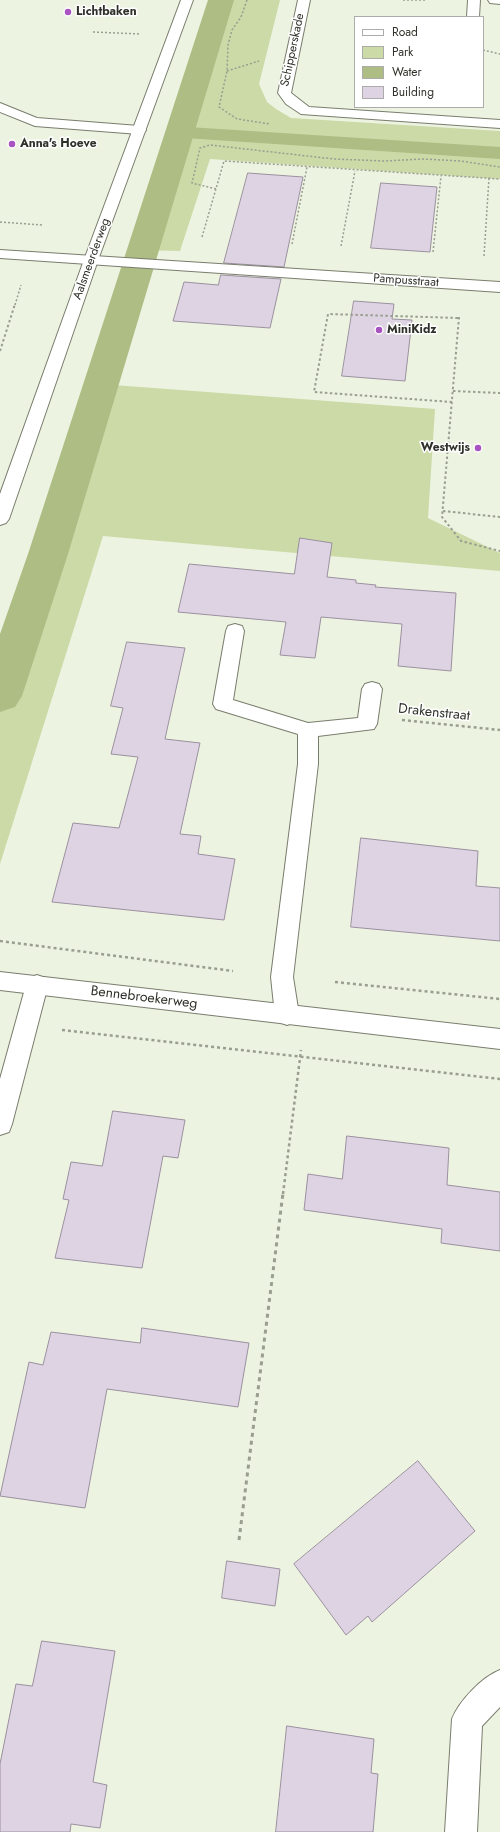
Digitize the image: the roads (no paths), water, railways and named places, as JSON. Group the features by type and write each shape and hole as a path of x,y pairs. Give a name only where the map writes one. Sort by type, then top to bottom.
{"street":[{"name":"Aalsmeerderweg","path":"1,510 187,0"},
{"name":"Schipperskade","path":"304,0 284,93 290,101 306,111 500,124"},
{"path":"473,16 474,0"},
{"path":"494,0 500,0"},
{"path":"0,107 35,122 139,130"},
{"name":"Pampusstraat","path":"0,254 500,287"},
{"path":"235,632 224,704 308,730 367,724 372,689"},
{"path":"296,1016 282,977 308,764 308,730"},
{"name":"Bennebroekerweg","path":"0,981 500,1039"},
{"path":"0,1124 37,985"},
{"path":"461,1832 467,1719 500,1685"}],"water":[{"path":"188,127 500,147 500,159 185,138"}],"waterway":[{"path":"0,696 48,554 221,0"}],"place":[{"name":"Lichtbaken","path":"68,12"},
{"name":"Anna's Hoeve","path":"12,144"},
{"name":"MiniKidz","path":"379,330"},
{"name":"Westwijs","path":"478,448"}]}
